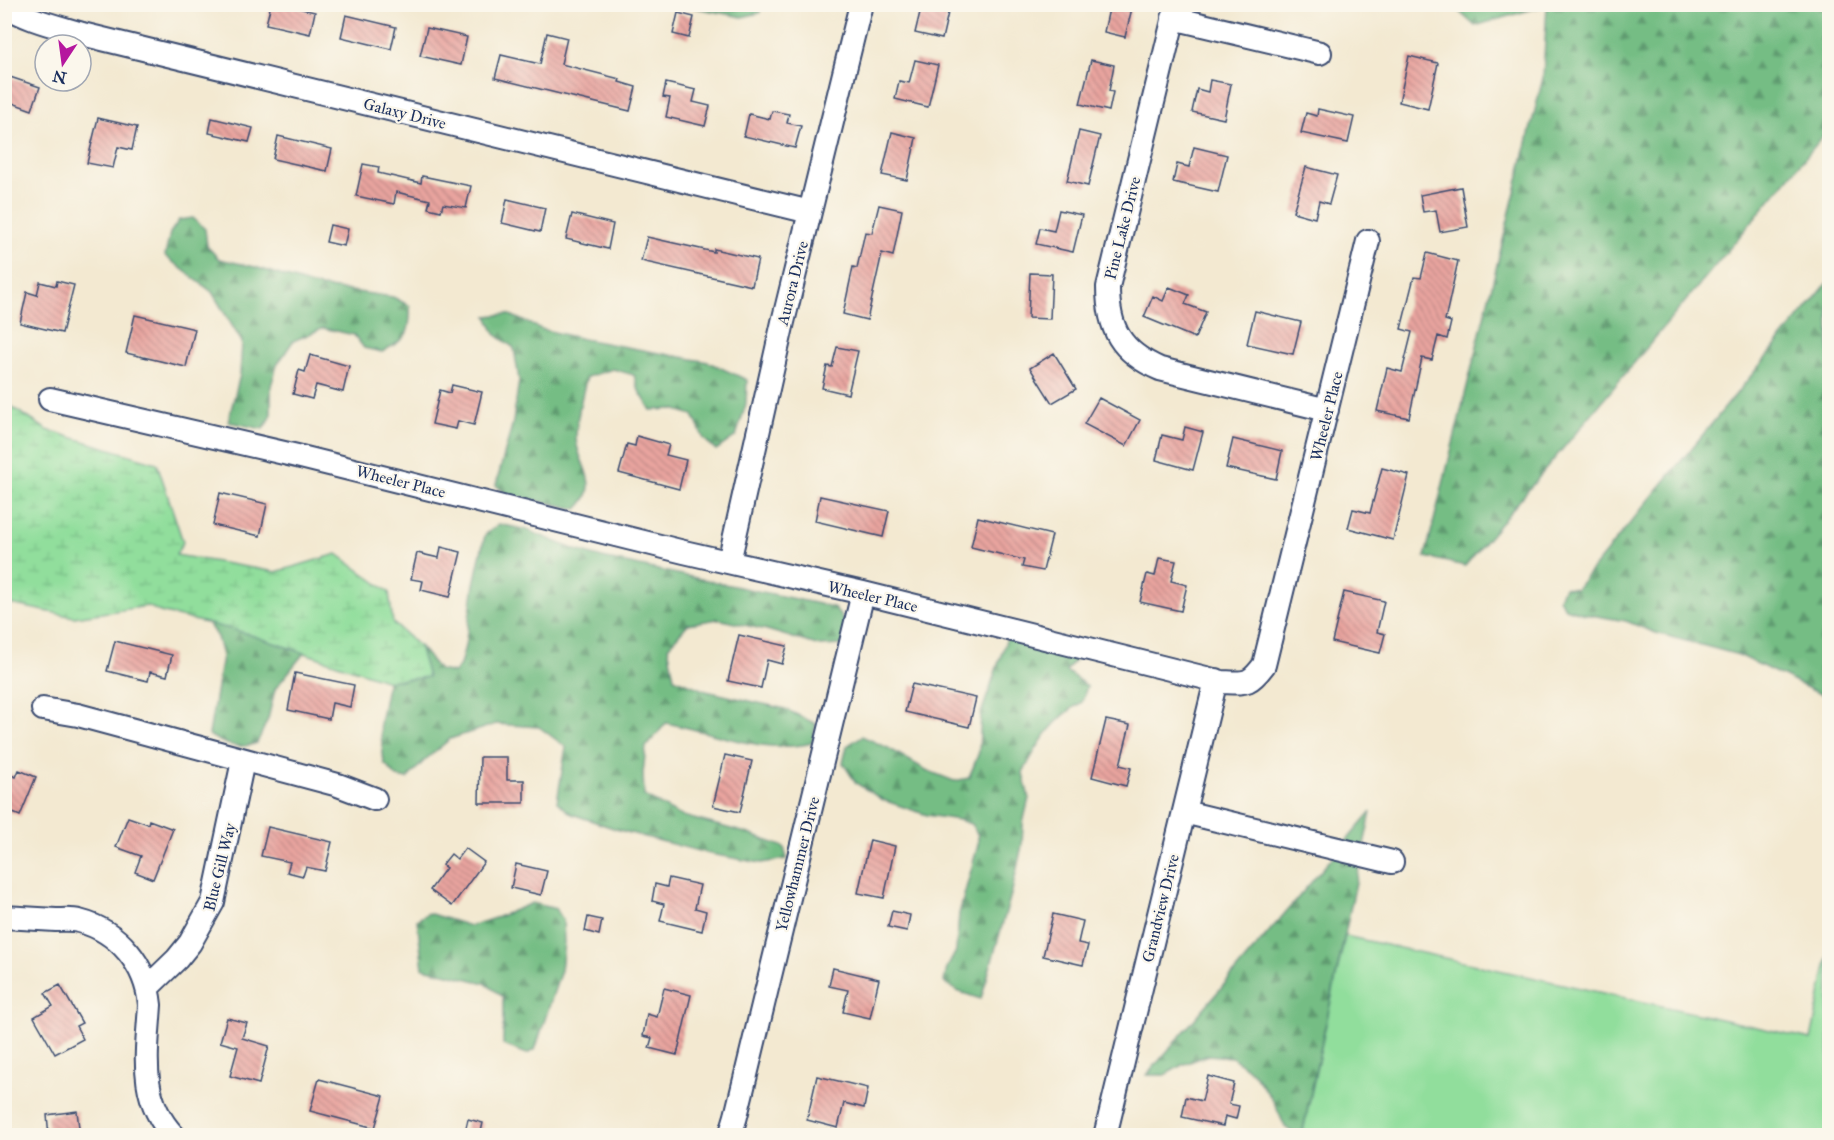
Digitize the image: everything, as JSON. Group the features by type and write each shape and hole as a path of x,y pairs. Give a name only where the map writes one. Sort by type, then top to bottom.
{"street":[{"name":"Aurora Drive","path":"729,562 783,322 861,4"},
{"name":"Galaxy Drive","path":"4,5 34,20 82,34 810,212"},
{"path":"1175,11 1320,53"},
{"name":"Pine Lake Drive","path":"1175,11 1108,286 1108,308 1113,326 1122,343 1130,351 1142,361 1160,369 1327,410"},
{"name":"Wheeler Place","path":"50,399 297,456 1216,680 1243,683 1254,679 1264,665 1368,241"},
{"name":"Yellowhammer Drive","path":"730,1136 863,593"},
{"name":"Grandview Drive","path":"1105,1136 1216,680"},
{"path":"43,709 78,716 338,785 375,799"},
{"name":"Blue Gill Way","path":"147,988 190,943 213,902 243,760"},
{"path":"1184,812 1392,862"},
{"path":"4,917 79,921 108,933 128,951 137,963 147,988 150,1005 147,1082 153,1106 174,1136"}],"green space":[{"path":"681,5 761,5 760,13 742,17"},
{"path":"1452,5 1547,5 1475,26"},
{"path":"1547,5 1830,5 1829,129 1465,566 1425,557 1543,78"},
{"path":"193,218 205,229 207,246 219,259 255,267 315,286 393,297 410,306 410,323 406,335 382,352 364,348 354,335 323,328 293,341 277,365 271,386 271,417 263,429 228,422 240,375 242,342 212,292 165,256 170,233 179,220"},
{"path":"1829,281 1829,695 1818,693 1739,655 1656,633 1626,621 1565,608 1559,598 1564,587 1576,589"},
{"path":"508,314 541,329 708,362 747,380 746,404 736,436 716,450 704,439 693,415 673,409 651,410 639,391 634,375 613,369 587,377 581,399 576,438 577,448 589,483 585,500 577,509 506,494 496,485 513,422 519,380 514,348 495,334 487,316"},
{"path":"4,402 47,430 157,463 183,542 176,555 276,572 337,554 389,592 393,623 419,646 428,677 388,681 239,631 160,612 148,606 74,617 5,603"},
{"path":"499,524 527,530 602,558 833,607 847,624 842,645 820,646 767,630 718,619 688,624 668,647 674,678 706,691 785,709 816,724 812,743 794,746 757,744 666,723 646,747 643,773 644,796 679,815 746,833 784,847 787,859 761,863 710,854 619,830 572,814 557,802 566,747 539,727 496,724 450,739 407,779 397,777 384,763 380,723 388,681 428,677 419,646 439,670 454,673 460,665 485,535"},
{"path":"208,623 304,653 275,689 268,719 257,743 244,746 232,745 209,735 222,656 217,637"},
{"path":"1007,638 1078,656 1066,671 1087,686 1082,702 1063,716 1047,733 1023,773 1029,798 1023,823 1022,845 1012,891 981,999 957,991 944,982 947,968 956,951 959,914 978,845 978,835 971,824 927,815 883,800 856,783 843,763 847,746 862,736 926,770 954,781 969,778 979,752 981,714"},
{"path":"1371,812 1302,1135 1296,1135 1285,1127 1274,1102 1254,1074 1232,1057 1208,1055 1182,1065 1165,1075 1147,1075"},
{"path":"532,903 556,909 563,920 564,943 561,970 535,1050 527,1054 503,1045 503,997 485,983 423,968 417,920 428,913 470,926"},
{"path":"1345,936 1811,1039 1829,952 1829,1135 1302,1136"}],"building":[{"path":"271,4 315,12 310,34 266,24"},
{"path":"922,4 950,4 942,39 915,33"},
{"path":"1110,4 1133,4 1125,37 1104,32"},
{"path":"678,13 694,17 689,38 673,34"},
{"path":"346,15 396,27 391,49 341,37"},
{"path":"427,28 467,37 461,65 420,56"},
{"path":"547,33 567,38 561,64 620,79 619,82 636,87 630,111 495,78 501,55 540,64"},
{"path":"1409,56 1438,63 1428,109 1399,102"},
{"path":"915,60 938,65 928,107 895,99 899,81 909,83"},
{"path":"1091,60 1114,65 1109,91 1113,92 1109,111 1080,104"},
{"path":"4,75 33,85 33,93 38,93 32,110 4,100"},
{"path":"1210,80 1231,84 1224,119 1192,112 1197,89 1208,92"},
{"path":"666,83 696,90 693,102 710,106 705,126 666,117 670,98 663,97"},
{"path":"1318,109 1354,117 1348,143 1301,133 1306,113 1317,116"},
{"path":"772,111 789,114 787,123 801,126 795,148 744,136 749,114 770,119"},
{"path":"98,118 137,127 132,150 118,147 113,168 87,163"},
{"path":"212,118 253,128 249,142 209,133"},
{"path":"1079,131 1100,136 1088,186 1067,181"},
{"path":"892,132 916,138 907,180 882,175"},
{"path":"278,136 332,149 327,171 273,159"},
{"path":"1194,147 1227,155 1218,192 1173,182 1177,164 1189,167"},
{"path":"363,164 379,167 378,173 421,183 422,176 471,186 466,208 443,204 441,211 428,208 430,200 396,192 394,204 356,196"},
{"path":"1306,167 1337,175 1329,204 1319,201 1315,218 1293,212"},
{"path":"1461,187 1468,227 1440,232 1436,210 1423,212 1420,195"},
{"path":"507,199 545,208 540,232 502,223"},
{"path":"879,205 902,210 893,256 882,253 867,320 843,314 853,267 857,268 865,232 872,233"},
{"path":"1059,210 1082,215 1073,252 1036,244 1040,228 1054,231"},
{"path":"572,214 613,224 608,249 566,239"},
{"path":"330,225 348,229 344,246 326,242"},
{"path":"647,237 758,259 752,286 641,261"},
{"path":"1427,253 1458,261 1445,320 1451,322 1447,339 1438,336 1432,360 1422,358 1409,418 1377,411 1387,368 1402,372 1412,332 1401,329 1414,277 1421,278"},
{"path":"1030,273 1052,274 1050,319 1028,318"},
{"path":"57,281 74,285 62,333 20,323 27,292 37,295 40,282 56,286"},
{"path":"1169,287 1189,295 1185,304 1206,312 1195,338 1144,317 1153,296 1163,301"},
{"path":"1255,311 1301,322 1293,354 1247,344"},
{"path":"135,315 195,329 186,367 126,353"},
{"path":"837,347 858,351 848,394 822,388 827,366 832,367"},
{"path":"1054,353 1076,389 1052,403 1030,368"},
{"path":"310,355 349,366 343,392 316,385 312,399 293,394 299,370 305,372"},
{"path":"452,385 482,392 474,425 458,421 456,429 432,424 440,390 450,393"},
{"path":"1099,398 1140,420 1126,446 1084,424"},
{"path":"1185,427 1203,432 1193,470 1156,460 1162,435 1182,440"},
{"path":"637,436 669,445 666,455 686,460 679,489 619,473 627,444 635,446"},
{"path":"1233,439 1282,451 1276,479 1226,468"},
{"path":"1382,468 1409,475 1393,540 1348,528 1353,509 1370,513"},
{"path":"220,493 267,504 260,536 213,525"},
{"path":"820,496 889,511 883,537 815,521"},
{"path":"978,517 1052,535 1043,571 1022,567 1024,560 971,547"},
{"path":"441,547 461,552 450,597 421,590 423,581 411,579 417,553 439,558"},
{"path":"1159,558 1176,561 1171,581 1187,585 1181,611 1140,602 1147,574 1155,576"},
{"path":"1344,592 1384,601 1377,632 1385,634 1380,653 1332,642"},
{"path":"739,635 787,646 782,664 767,660 761,688 728,681"},
{"path":"115,641 172,655 167,676 150,672 148,681 107,671"},
{"path":"295,673 354,685 350,707 332,703 329,719 288,710"},
{"path":"912,684 976,698 969,727 905,712"},
{"path":"1106,720 1130,725 1120,765 1131,768 1126,786 1092,777"},
{"path":"725,755 752,761 740,812 713,806"},
{"path":"480,757 507,757 507,780 524,780 524,803 479,803"},
{"path":"19,770 36,777 20,816 4,809 4,772 16,777"},
{"path":"128,817 148,824 149,820 173,829 153,879 135,872 141,856 116,847"},
{"path":"268,827 332,842 325,871 306,867 303,876 287,872 290,862 261,856"},
{"path":"870,840 895,846 884,898 858,893"},
{"path":"465,848 484,862 452,906 430,890 446,868 442,865 451,854 457,859"},
{"path":"516,864 547,871 541,895 511,888"},
{"path":"669,878 700,885 695,908 706,911 702,931 660,921 664,904 652,901 655,884 667,887"},
{"path":"892,911 910,915 907,931 888,927"},
{"path":"1053,914 1083,921 1078,943 1088,945 1083,965 1043,956"},
{"path":"588,917 602,920 599,935 585,931"},
{"path":"833,968 879,979 870,1018 843,1012 848,990 829,986"},
{"path":"60,985 82,1023 76,1026 83,1039 55,1054 34,1017 53,1006 45,993"},
{"path":"664,988 691,995 677,1055 649,1048 652,1038 643,1036 647,1014 657,1017"},
{"path":"227,1018 247,1023 242,1038 269,1046 259,1084 230,1076 238,1047 220,1042"},
{"path":"817,1076 868,1088 864,1108 844,1103 838,1128 807,1120"},
{"path":"1208,1076 1234,1083 1229,1104 1239,1106 1236,1119 1225,1116 1223,1126 1182,1117 1186,1097 1202,1101"},
{"path":"319,1079 384,1096 375,1128 310,1111"},
{"path":"77,1111 80,1136 49,1136 47,1115"},
{"path":"468,1119 483,1123 480,1136 464,1136"}]}
